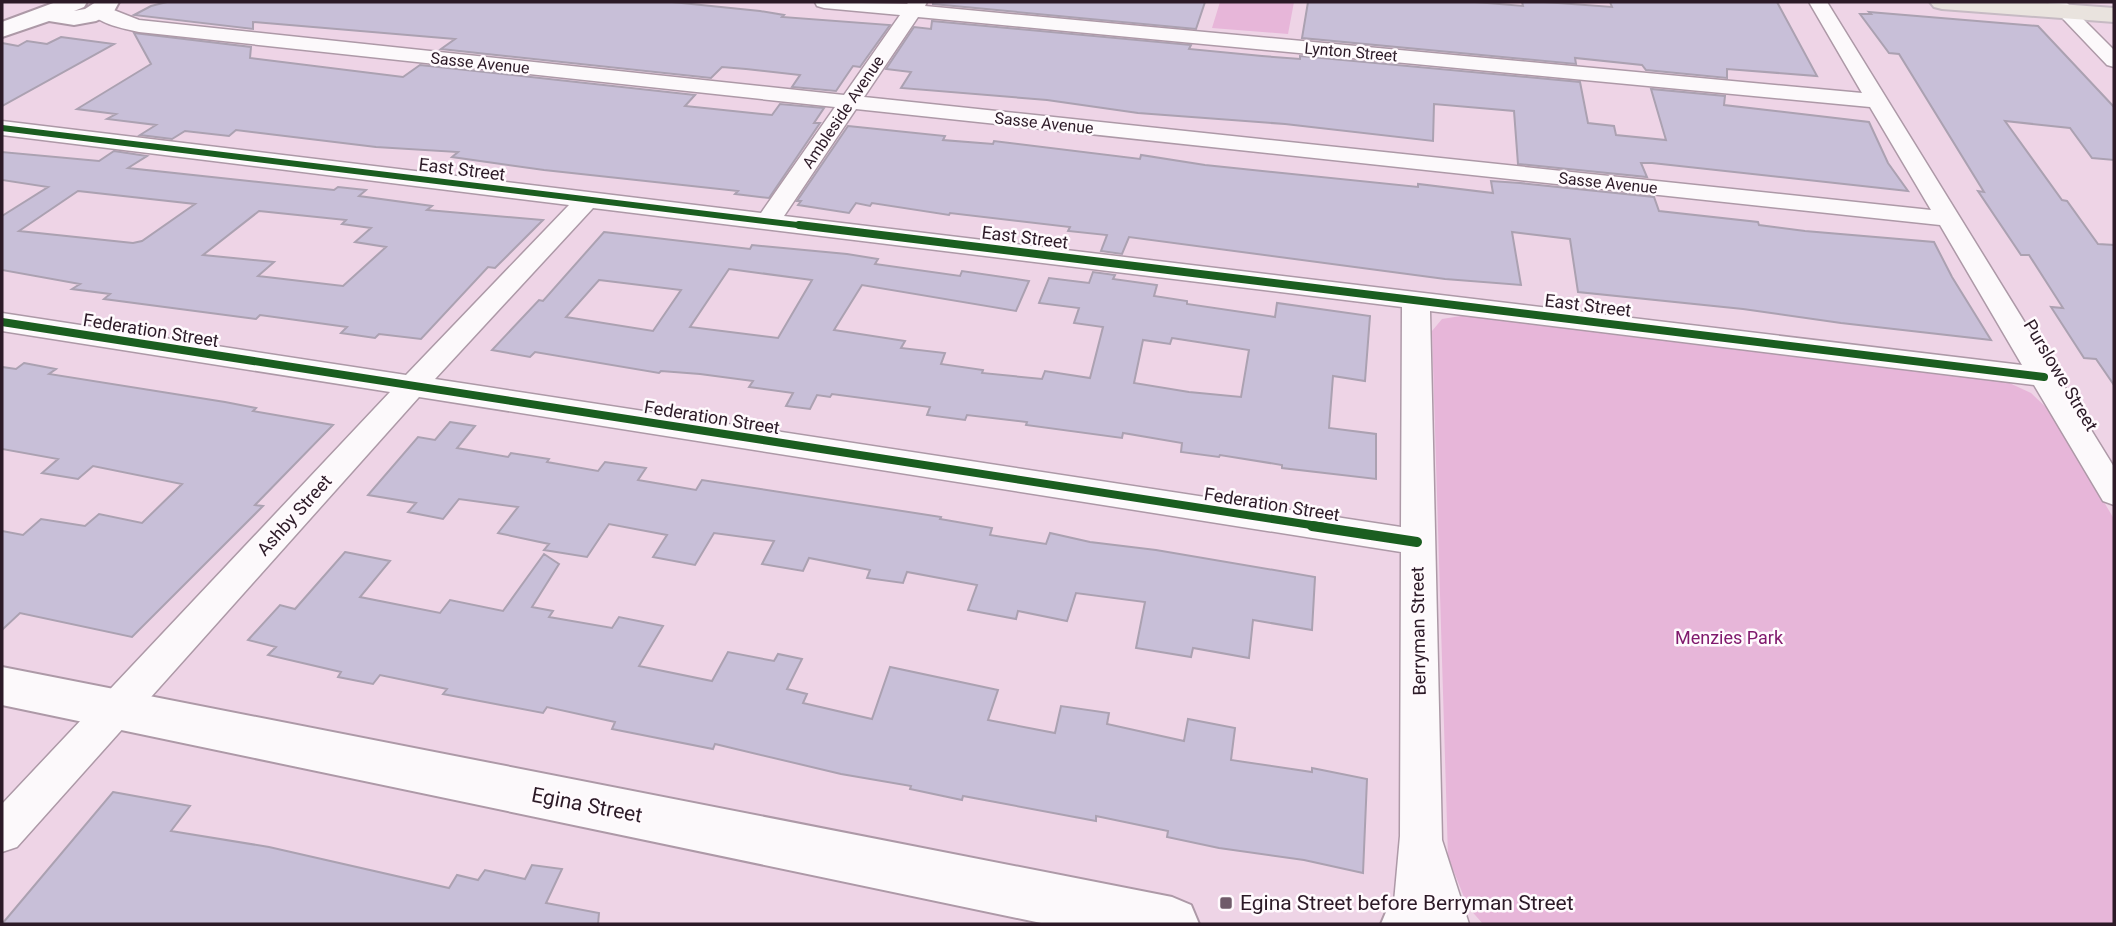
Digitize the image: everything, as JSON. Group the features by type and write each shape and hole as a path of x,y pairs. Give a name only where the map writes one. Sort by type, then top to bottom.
{"main road":[{"path":"1942,2 2114,8"},
{"path":"2055,4 2114,15"}],"street":[{"path":"6,29 67,12 128,2"},
{"name":"Lynton Street","path":"824,2 915,6 1878,101"},
{"name":"Purslowe Street","path":"1818,2 2114,493"},
{"path":"2055,4 2114,61"},
{"name":"Ambleside Avenue","path":"768,221 915,6"},
{"name":"Sasse Avenue","path":"104,7 121,22 139,26 1949,219"},
{"name":"Sasse Avenue","path":"67,12 121,28 139,26"},
{"name":"East Street","path":"2,128 2045,377"},
{"name":"Ashby Street","path":"2,833 412,386 587,200"},
{"name":"Berryman Street","path":"1416,300 1417,542 1424,924"},
{"name":"Federation Street","path":"2,322 1417,542"},
{"name":"Egina Street","path":"2,686 1172,924"}],"green space":[{"path":"1220,2 1294,2 1288,34 1212,28"},
{"name":"Menzies Park","path":"1467,315 2003,380 2031,393 2050,411 2114,519 2114,924 1483,924 1468,907 1448,857 1432,331 1442,319"}],"building":[{"path":"167,2 672,2 760,11 784,15 782,17 890,25 860,67 853,66 836,91 792,87 800,75 746,69 722,67 711,78 441,49 455,39 253,22 253,29 134,15 151,6"},
{"path":"933,2 1205,2 1196,29"},
{"path":"1308,2 1475,2 1523,6 1522,2 1544,2 1612,7 1610,2 1777,2 1817,76 1727,69 1727,78 1646,70 1642,65 1575,58 1576,64 1302,38"},
{"path":"1869,12 2038,26 2114,107 2114,160 2092,158 2070,128 2005,121 2062,200 2067,201 2098,244 2114,245 2114,385 2096,359 2084,358 2051,307 2063,308 2029,255 2021,255 1978,191 1984,192 1899,54 1889,53 1860,14 1871,14"},
{"path":"932,21 1191,45 1189,49 1262,56 1300,59 1300,56 1580,82 1588,123 1614,126 1616,135 1666,140 1651,89 1725,96 1724,105 1869,122 1888,163 1908,191 1652,163 1641,163 1647,177 1518,164 1514,111 1434,104 1433,141 1285,124 1138,113 1047,100 901,88 911,72 886,69 914,27 931,29"},
{"path":"134,33 251,47 250,58 403,77 420,65 695,95 685,106 772,115 780,104 824,108 814,123 820,123 769,198 735,194 738,191 452,157 458,152 376,147 236,130 229,136 185,131 172,139 140,135 156,125 107,119 116,114 77,109 151,64"},
{"path":"61,37 114,44 2,106 2,43 18,46 27,41 47,44"},
{"path":"848,126 945,136 943,140 993,144 994,141 1140,159 1141,155 1205,165 1418,187 1418,184 1493,193 1491,181 1654,197 1659,211 1758,222 1759,225 1805,231 1934,242 1991,340 1743,309 1578,292 1570,239 1512,232 1521,285 1445,279 1129,237 1122,254 1101,251 1107,235 1068,231 1070,227 949,215 872,203 870,206 856,203 849,213 798,205 801,201 797,201"},
{"path":"114,151 147,156 128,168 334,190 338,187 366,190 359,196 432,206 427,210 543,220 495,268 488,267 421,339 379,334 375,338 341,333 347,327 260,315 256,319 104,299 110,294 72,289 80,284 2,270 2,216 48,187 2,180 2,152 99,161","holes":["78,191 195,204 142,241 133,243 19,231","259,211 346,220 342,224 371,228 355,242 386,247 343,286 258,276 274,262 203,255"]},
{"path":"604,232 750,249 752,245 847,254 878,259 875,264 960,276 962,271 1029,281 1016,311 862,285 834,330 905,341 901,348 945,353 941,364 983,370 982,373 1042,379 1045,371 1090,378 1103,327 1074,323 1079,308 1039,303 1049,278 1089,283 1093,272 1115,275 1113,279 1157,285 1154,296 1187,301 1187,304 1275,317 1277,303 1370,316 1365,381 1333,376 1329,428 1376,434 1376,479 1282,468 1282,465 1220,455 1181,452 1182,443 1123,433 1122,438 1026,425 1027,422 967,415 965,420 927,415 930,407 832,394 830,397 817,395 810,409 786,406 793,393 749,387 753,381 700,374 659,373 535,352 530,357 492,350 539,300 543,301","holes":["729,269 812,280 778,338 690,327","599,280 681,290 653,331 566,317","1172,338 1249,350 1241,397 1134,383 1143,340 1170,344"]},
{"path":"24,363 56,369 49,374 225,402 256,408 253,411 333,425 255,505 263,506 132,637 20,613 2,630 2,531 23,535 41,519 85,526 99,514 142,523 182,484 93,466 78,479 42,473 58,459 2,449 2,367 16,369"},
{"path":"450,422 475,426 457,448 508,457 511,453 549,459 547,462 598,471 605,462 646,468 638,480 696,490 702,480 941,517 940,519 992,528 990,535 1046,544 1050,533 1090,542 1156,550 1315,577 1312,630 1253,620 1249,658 1193,648 1191,657 1136,648 1145,602 1076,593 1067,621 1018,611 1016,619 968,610 977,585 907,572 903,583 867,578 870,570 809,558 803,571 762,564 774,541 714,533 695,565 653,557 667,535 609,524 587,557 544,550 549,544 498,533 518,507 459,499 443,519 408,512 416,503 368,495 418,437 435,440"},
{"path":"345,552 390,561 360,597 440,613 450,600 503,611 544,554 559,564 532,607 553,611 549,617 612,628 619,617 663,626 639,666 712,681 728,652 774,661 778,654 802,659 787,689 807,694 803,703 872,719 890,667 998,690 988,720 1055,733 1061,706 1109,713 1107,724 1184,741 1188,719 1235,728 1231,760 1312,772 1312,768 1367,779 1363,873 1304,860 1219,848 1167,837 1168,831 1096,816 1096,821 963,796 962,800 910,789 911,786 841,774 715,744 713,749 612,729 615,722 547,707 543,713 443,694 447,689 380,675 373,684 338,677 341,672 268,655 276,647 248,640 280,605 295,609"},
{"path":"113,792 190,806 171,831 269,847 449,888 457,875 478,880 485,870 525,879 532,865 562,869 546,903 599,913 598,924 2,924"}],"cycle path":[{"path":"2,128 2044,377"},
{"path":"2,322 1417,542"}],"place":[{"name":"Egina Street before Berryman Street","path":"1226,903"}]}
